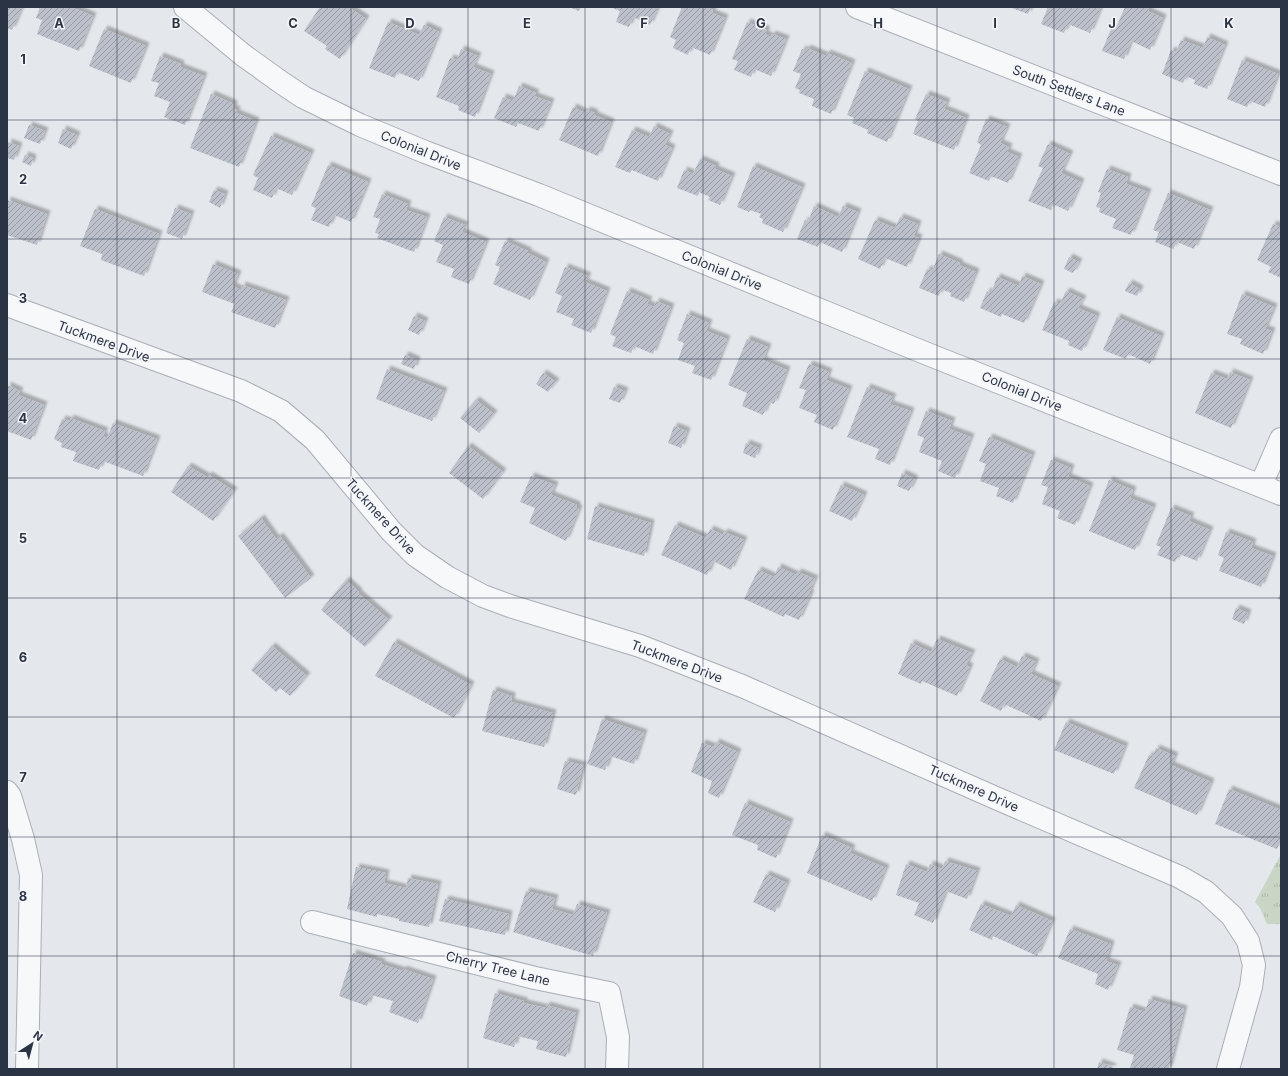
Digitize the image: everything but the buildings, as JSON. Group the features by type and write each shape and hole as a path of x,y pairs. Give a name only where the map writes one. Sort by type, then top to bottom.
{"street":[{"name":"Colonial Drive","path":"185,7 243,55 282,84 302,97 360,125 425,152 539,195 930,355 1281,494"},
{"name":"South Settlers Lane","path":"857,7 1281,174"},
{"name":"Tuckmere Drive","path":"7,305 241,391 281,411 314,440 391,531 415,555 447,578 483,596 510,606 640,646 742,686 1180,877 1206,892 1232,916 1248,942 1254,965 1251,987 1228,1069"},
{"path":"1261,485 1281,439"},
{"path":"7,792 10,796 23,839 31,875 27,1069"},
{"name":"Cherry Tree Lane","path":"312,922 535,978 609,993 618,1037 617,1069"}],"green space":[{"path":"1281,854 1281,924 1267,924 1260,908 1255,902"}]}
